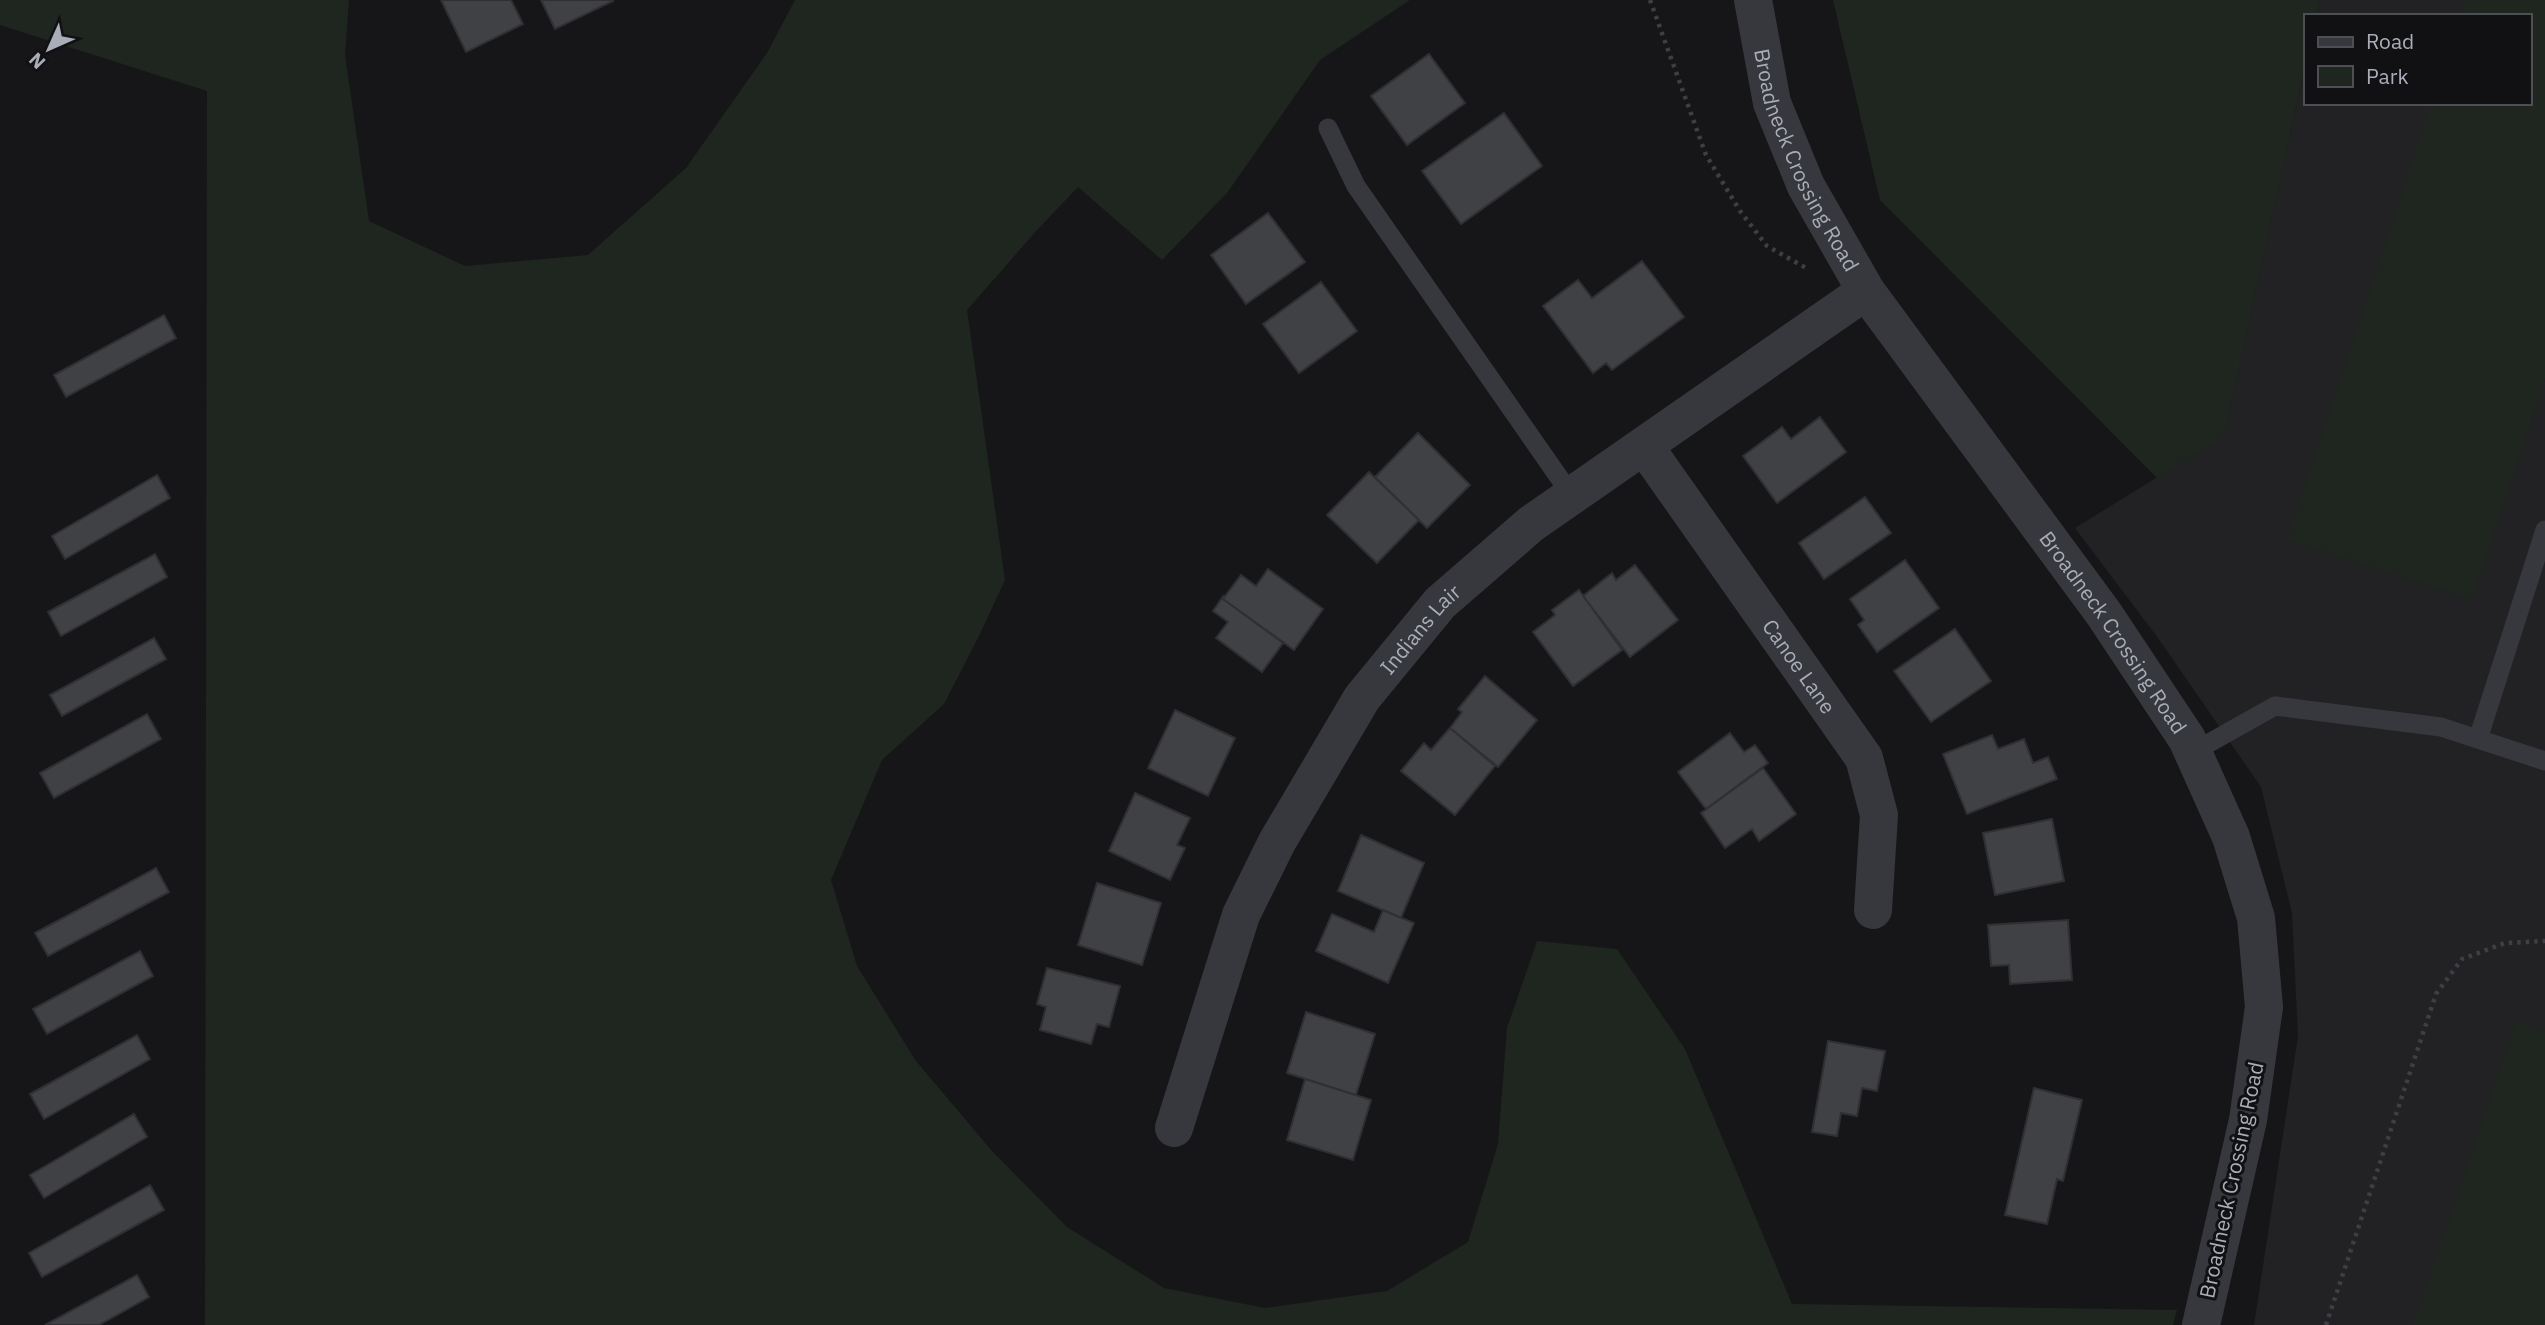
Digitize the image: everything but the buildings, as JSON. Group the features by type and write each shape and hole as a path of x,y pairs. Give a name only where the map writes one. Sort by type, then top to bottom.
{"street":[{"name":"Broadneck Crossing Road","path":"1753,0 1772,103 1805,186 1866,291 2104,614 2187,739 2231,837 2256,918 2264,1007 2248,1120 2201,1325"},
{"name":"Indians Lair","path":"1174,1128 1241,915 1277,842 1362,698 1440,603 1531,524 1866,291"},
{"name":"Canoe Lane","path":"1645,447 1864,758 1879,815 1874,910"}],"lane":[{"path":"1328,128 1356,186 1572,496"},
{"path":"2478,739 2545,530"},
{"path":"2193,752 2275,706 2441,727 2545,761"}],"path":[{"path":"1650,0 1706,155 1740,211 1768,246 1816,274 1866,291"},
{"path":"2326,1325 2436,994 2462,959 2505,943 2545,941"}],"shaded area":[{"path":"2320,0 2545,0 2545,1325 2254,1325 2298,1036 2292,913 2261,787 2158,638 2075,528 2224,436 2304,72 2304,105 2531,105 2531,14 2316,14"}],"green space":[{"path":"0,0 349,0 345,55 369,221 465,266 588,255 686,168 767,53 795,0 1410,0 1320,60 1227,193 1162,260 1078,187 967,310 1005,580 944,704 882,760 831,880 857,966 916,1061 992,1151 1067,1227 1164,1288 1265,1308 1387,1291 1468,1242 1498,1144 1507,1028 1537,941 1617,949 1685,1049 1792,1304 2177,1310 2173,1325 205,1325 207,91 0,25"},
{"path":"1833,0 2320,0 2316,14 2304,14 2304,72 2224,437 2157,478 1880,200"},
{"path":"2466,0 2545,0 2545,378 2472,600 2287,539 2431,105 2531,105 2531,14 2462,14"},
{"path":"2517,1021 2545,1031 2545,1325 2413,1325"}]}
